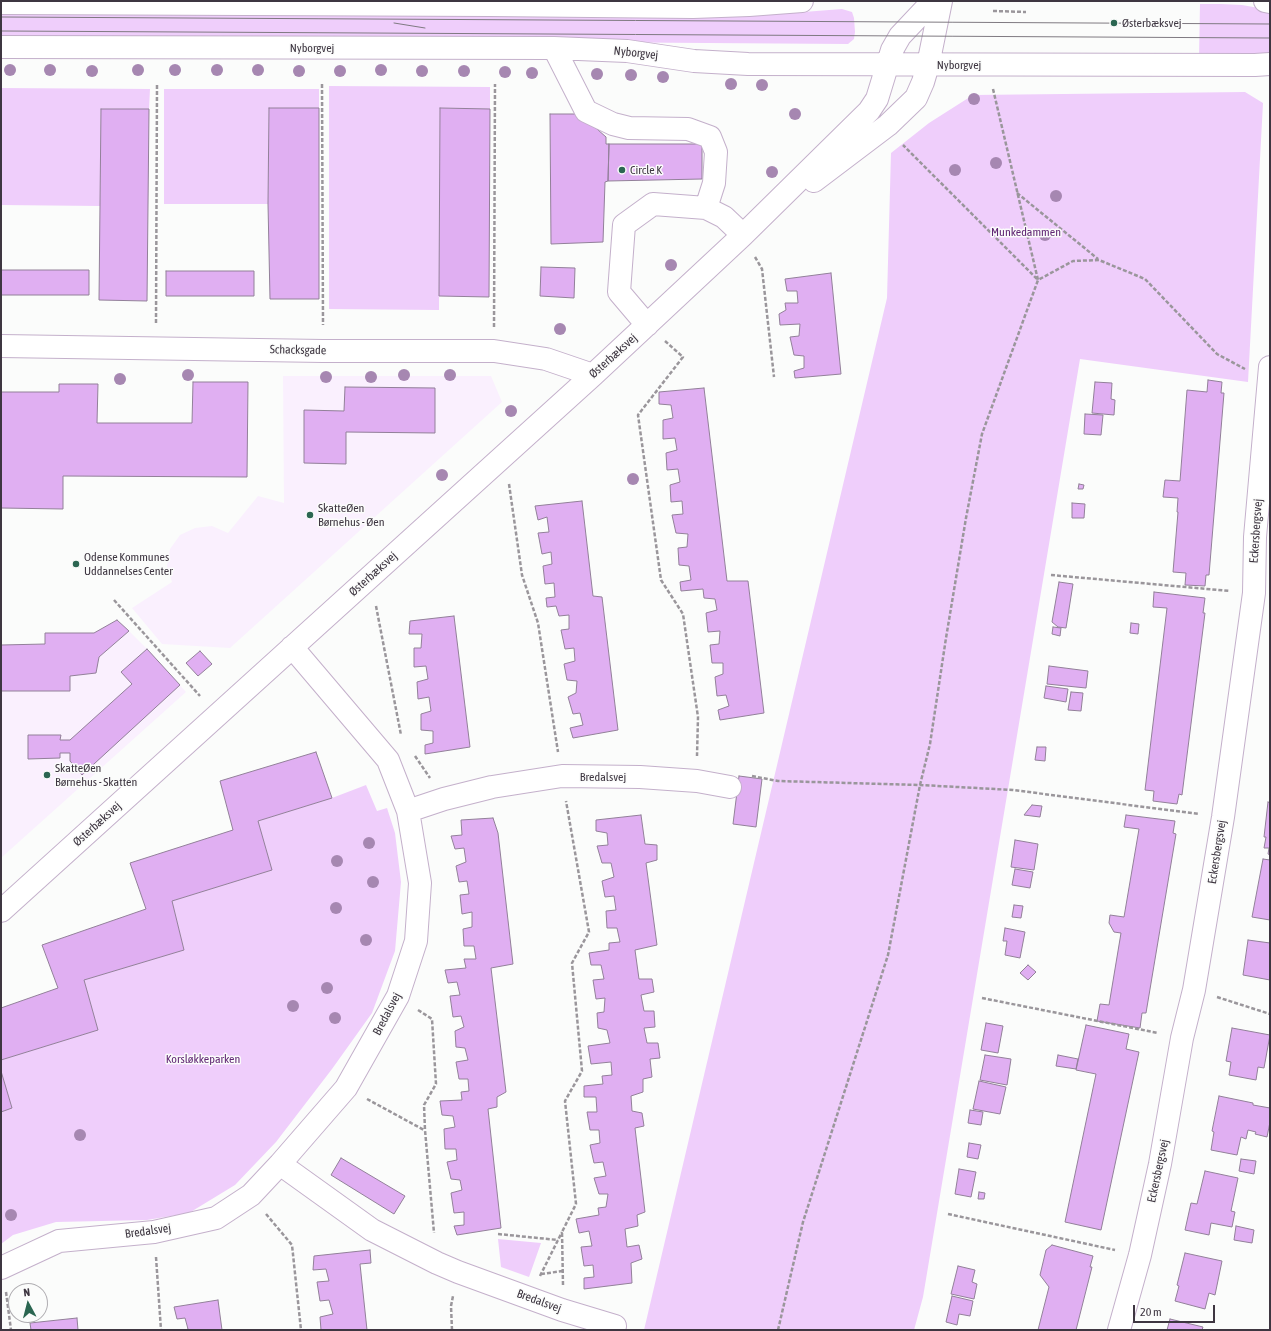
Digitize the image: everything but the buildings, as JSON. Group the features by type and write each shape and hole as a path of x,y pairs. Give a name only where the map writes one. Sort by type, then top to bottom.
{"street":[{"path":"1,3 489,3 749,5 802,1"},
{"name":"Østerbæksvej","path":"1,911 593,375 743,235 868,111 877,99 892,50 900,36 933,1"},
{"name":"Østerbæksvej","path":"743,235 884,127 916,98 928,65 941,1"},
{"path":"1265,1 1270,2"},
{"name":"Nyborgvej","path":"1,47 554,48 627,51 694,61 748,64 1270,64"},
{"path":"554,48 586,111 613,124 629,128 688,129 710,137 716,152 714,183 706,208"},
{"path":"647,325 619,292 624,225 653,204 706,208 724,217 743,235"},
{"name":"Schacksgade","path":"1,346 323,351 494,351 546,359 593,375"},
{"name":"Eckersbergsvej","path":"1119,1330 1140,1255 1160,1164 1182,1038 1194,990 1262,593 1255,536 1267,433 1270,374"},
{"name":"Bredalsvej","path":"2,1267 60,1241 154,1232 216,1218 251,1194 280,1164 346,1088 398,996 416,941 420,883 408,811 388,760 292,647"},
{"name":"Bredalsvej","path":"408,811 444,799 492,787 562,776 640,777 697,781 730,786"},
{"name":"Bredalsvej","path":"280,1164 372,1230 436,1262 458,1272 562,1310 615,1326"}],"path":[{"path":"993,11 1026,12"},
{"path":"778,1330 803,1222 888,955 920,785 930,744 963,533 982,434 1038,280 993,92 993,65"},
{"path":"156,84 156,348"},
{"path":"322,84 323,351"},
{"path":"494,351 495,84"},
{"path":"884,127 1038,280"},
{"path":"1017,193 1099,260 1145,279 1218,354 1270,374"},
{"path":"743,235 762,270 774,377"},
{"path":"1038,280 1073,261 1099,260"},
{"path":"647,325 683,357 638,415 661,580 683,614 698,717 697,781"},
{"path":"505,454 522,575 538,623 562,776 589,932 572,963 582,1072 565,1101 576,1204 529,1298"},
{"path":"1051,575 1262,593"},
{"path":"370,577 401,735"},
{"path":"114,600 217,715"},
{"path":"414,754 444,799"},
{"path":"730,786 739,774 778,781 920,785 1014,790 1223,817"},
{"path":"1194,990 1270,1014"},
{"path":"398,996 432,1018 436,1084 424,1105 436,1262"},
{"path":"982,998 1182,1038"},
{"path":"346,1088 425,1130"},
{"path":"251,1194 292,1245 301,1330"},
{"path":"948,1214 1140,1255"},
{"path":"154,1232 160,1330"},
{"path":"562,1232 564,1271 562,1310"},
{"path":"498,1234 558,1240"},
{"path":"2,1267 11,1330"},
{"path":"541,1274 564,1271"},
{"path":"452,1330 450,1306 458,1272"}],"shaded area":[{"name":"SkatteØen Børnehus - Øen","path":"283,376 491,376 502,402 230,648 162,644 132,608 172,582 167,566 170,549 180,535 195,528 212,526 228,533 258,496 284,503"},
{"name":"SkatteØen Børnehus - Skatten","path":"129,631 186,692 1,858 1,691 70,691 70,676 96,673 99,657"}],"green space":[{"path":"1200,4 1242,5 1270,10 1270,57 1199,58"},
{"path":"1,9 751,14 842,9 852,12 855,32 854,39 848,44 1,38"},
{"path":"329,86 490,87 490,109 440,108 439,310 329,309"},
{"path":"1,88 150,89 149,109 101,109 100,206 1,205"},
{"path":"164,89 319,89 319,108 269,108 268,204 164,204"},
{"name":"Munkedammen","path":"1245,92 1263,103 1248,382 1080,359 923,1297 914,1330 644,1330 887,298 891,153 929,123 973,95"},
{"name":"Korsløkkeparken","path":"366,785 377,811 387,808 395,833 401,882 395,951 372,1013 332,1069 276,1142 235,1185 189,1213 147,1220 56,1222 13,1235 1,1244 1,1112 12,1108 1,1071 1,1060 98,1030 84,980 184,950 172,901 272,870 258,821 332,798"},
{"path":"498,1239 541,1243 529,1277 501,1267"}],"tram line":[{"path":"1,17 1270,24"},
{"path":"394,23 425,28"},
{"path":"1,31 1270,38"}],"place":[{"name":"Østerbæksvej","path":"1114,23"},
{"name":"Circle K","path":"622,170"},
{"name":"SkatteØen Børnehus - Øen","path":"310,515"},
{"name":"Odense Kommunes Uddannelses Center","path":"76,564"},
{"name":"SkatteØen Børnehus - Skatten","path":"47,775"}]}
